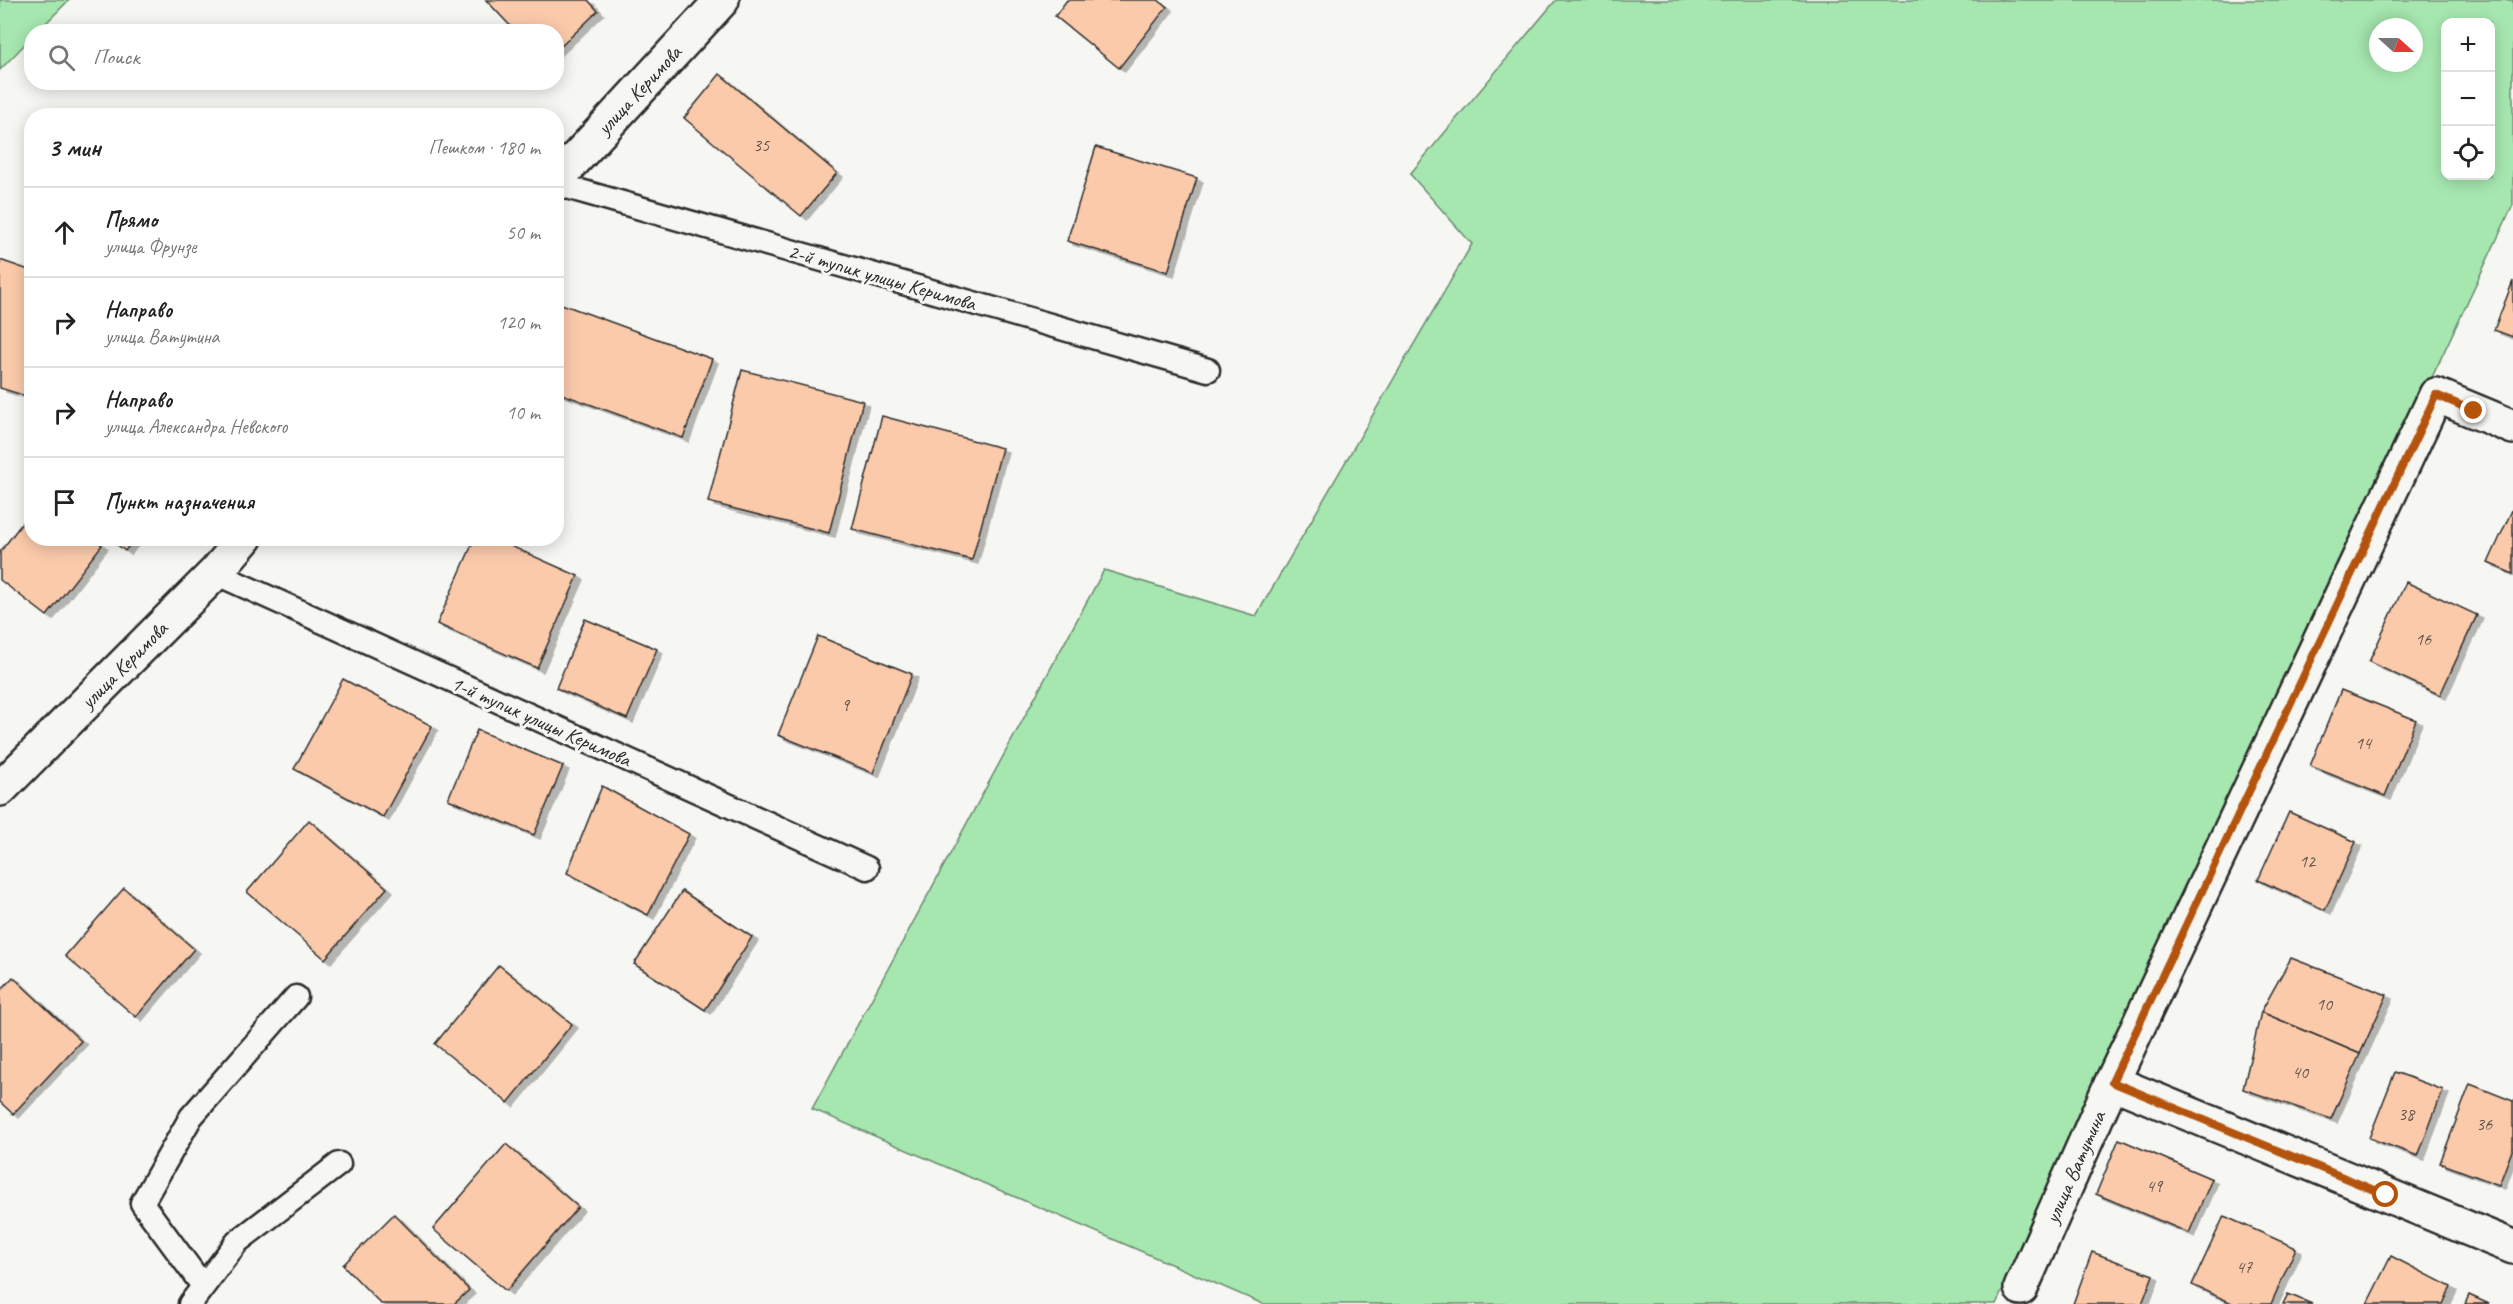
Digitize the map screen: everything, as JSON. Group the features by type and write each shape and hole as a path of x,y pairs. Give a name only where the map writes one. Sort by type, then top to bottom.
{"street":[{"name":"улица Керимова","path":"564,171 722,0"},
{"name":"улица Ватутина","path":"2021,1288 2112,1082 2436,395 2513,427"},
{"name":"улица Керимова","path":"0,789 215,573 238,546"},
{"path":"2112,1082 2513,1247"}],"lane":[{"name":"2-й тупик улицы Керимова","path":"564,186 1208,370"},
{"name":"1-й тупик улицы Керимова","path":"215,573 867,868"},
{"path":"296,997 191,1118 142,1203 197,1295 237,1242 339,1164"}],"green space":[{"path":"0,0 69,0 45,24 24,24 24,45 0,70"},
{"path":"1556,0 2513,0 2513,205 1996,1304 1263,1304 812,1109 1104,570 1256,616 1472,244 1410,174"}],"building":[{"path":"486,0 588,0 598,11 564,43 564,24 508,24"},
{"path":"1067,0 1158,0 1167,7 1119,68 1055,16"},
{"path":"720,74 837,173 801,216 684,118"},
{"path":"1096,147 1197,178 1168,272 1067,241"},
{"path":"0,260 24,268 24,396 0,388"},
{"path":"2513,281 2513,337 2494,330"},
{"path":"564,305 712,359 683,438 564,395"},
{"path":"742,370 863,401 829,533 708,502"},
{"path":"882,416 1002,448 972,560 852,529"},
{"path":"2513,508 2513,574 2488,563"},
{"path":"24,520 24,546 101,546 47,616 0,580 0,552"},
{"path":"119,546 129,546 125,551"},
{"path":"471,546 511,546 578,576 537,668 437,624"},
{"path":"2406,582 2477,615 2440,695 2369,662"},
{"path":"585,619 657,649 627,719 556,688"},
{"path":"818,636 912,674 873,773 778,735"},
{"path":"343,679 432,726 383,817 294,769"},
{"path":"2341,690 2416,720 2385,796 2310,766"},
{"path":"477,730 563,766 534,835 448,799"},
{"path":"602,786 689,834 648,915 567,873"},
{"path":"2289,812 2356,842 2325,910 2258,880"},
{"path":"309,820 387,888 325,959 247,892"},
{"path":"124,888 194,949 136,1017 65,956"},
{"path":"682,891 752,937 705,1010 634,964"},
{"path":"2291,958 2387,995 2360,1054 2261,1012"},
{"path":"499,965 572,1024 508,1103 435,1044"},
{"path":"13,977 81,1041 13,1114 0,1102 0,991"},
{"path":"2261,1012 2360,1054 2331,1119 2243,1089"},
{"path":"2395,1072 2443,1090 2418,1156 2369,1138"},
{"path":"2470,1084 2513,1101 2513,1148 2499,1185 2440,1163"},
{"path":"2119,1139 2212,1179 2189,1233 2096,1194"},
{"path":"506,1144 578,1207 506,1291 433,1229"},
{"path":"394,1214 469,1290 454,1304 381,1304 343,1265"},
{"path":"2224,1216 2296,1248 2271,1304 2234,1304 2192,1285"},
{"path":"2092,1252 2153,1275 2142,1304 2073,1304"},
{"path":"2391,1256 2451,1287 2443,1304 2367,1304"},
{"path":"2288,1294 2312,1304 2283,1304"},
{"path":"2469,1295 2489,1304 2465,1304"}],"route":[{"path":"2386,1195 2112,1082 2436,395 2474,411"}]}
